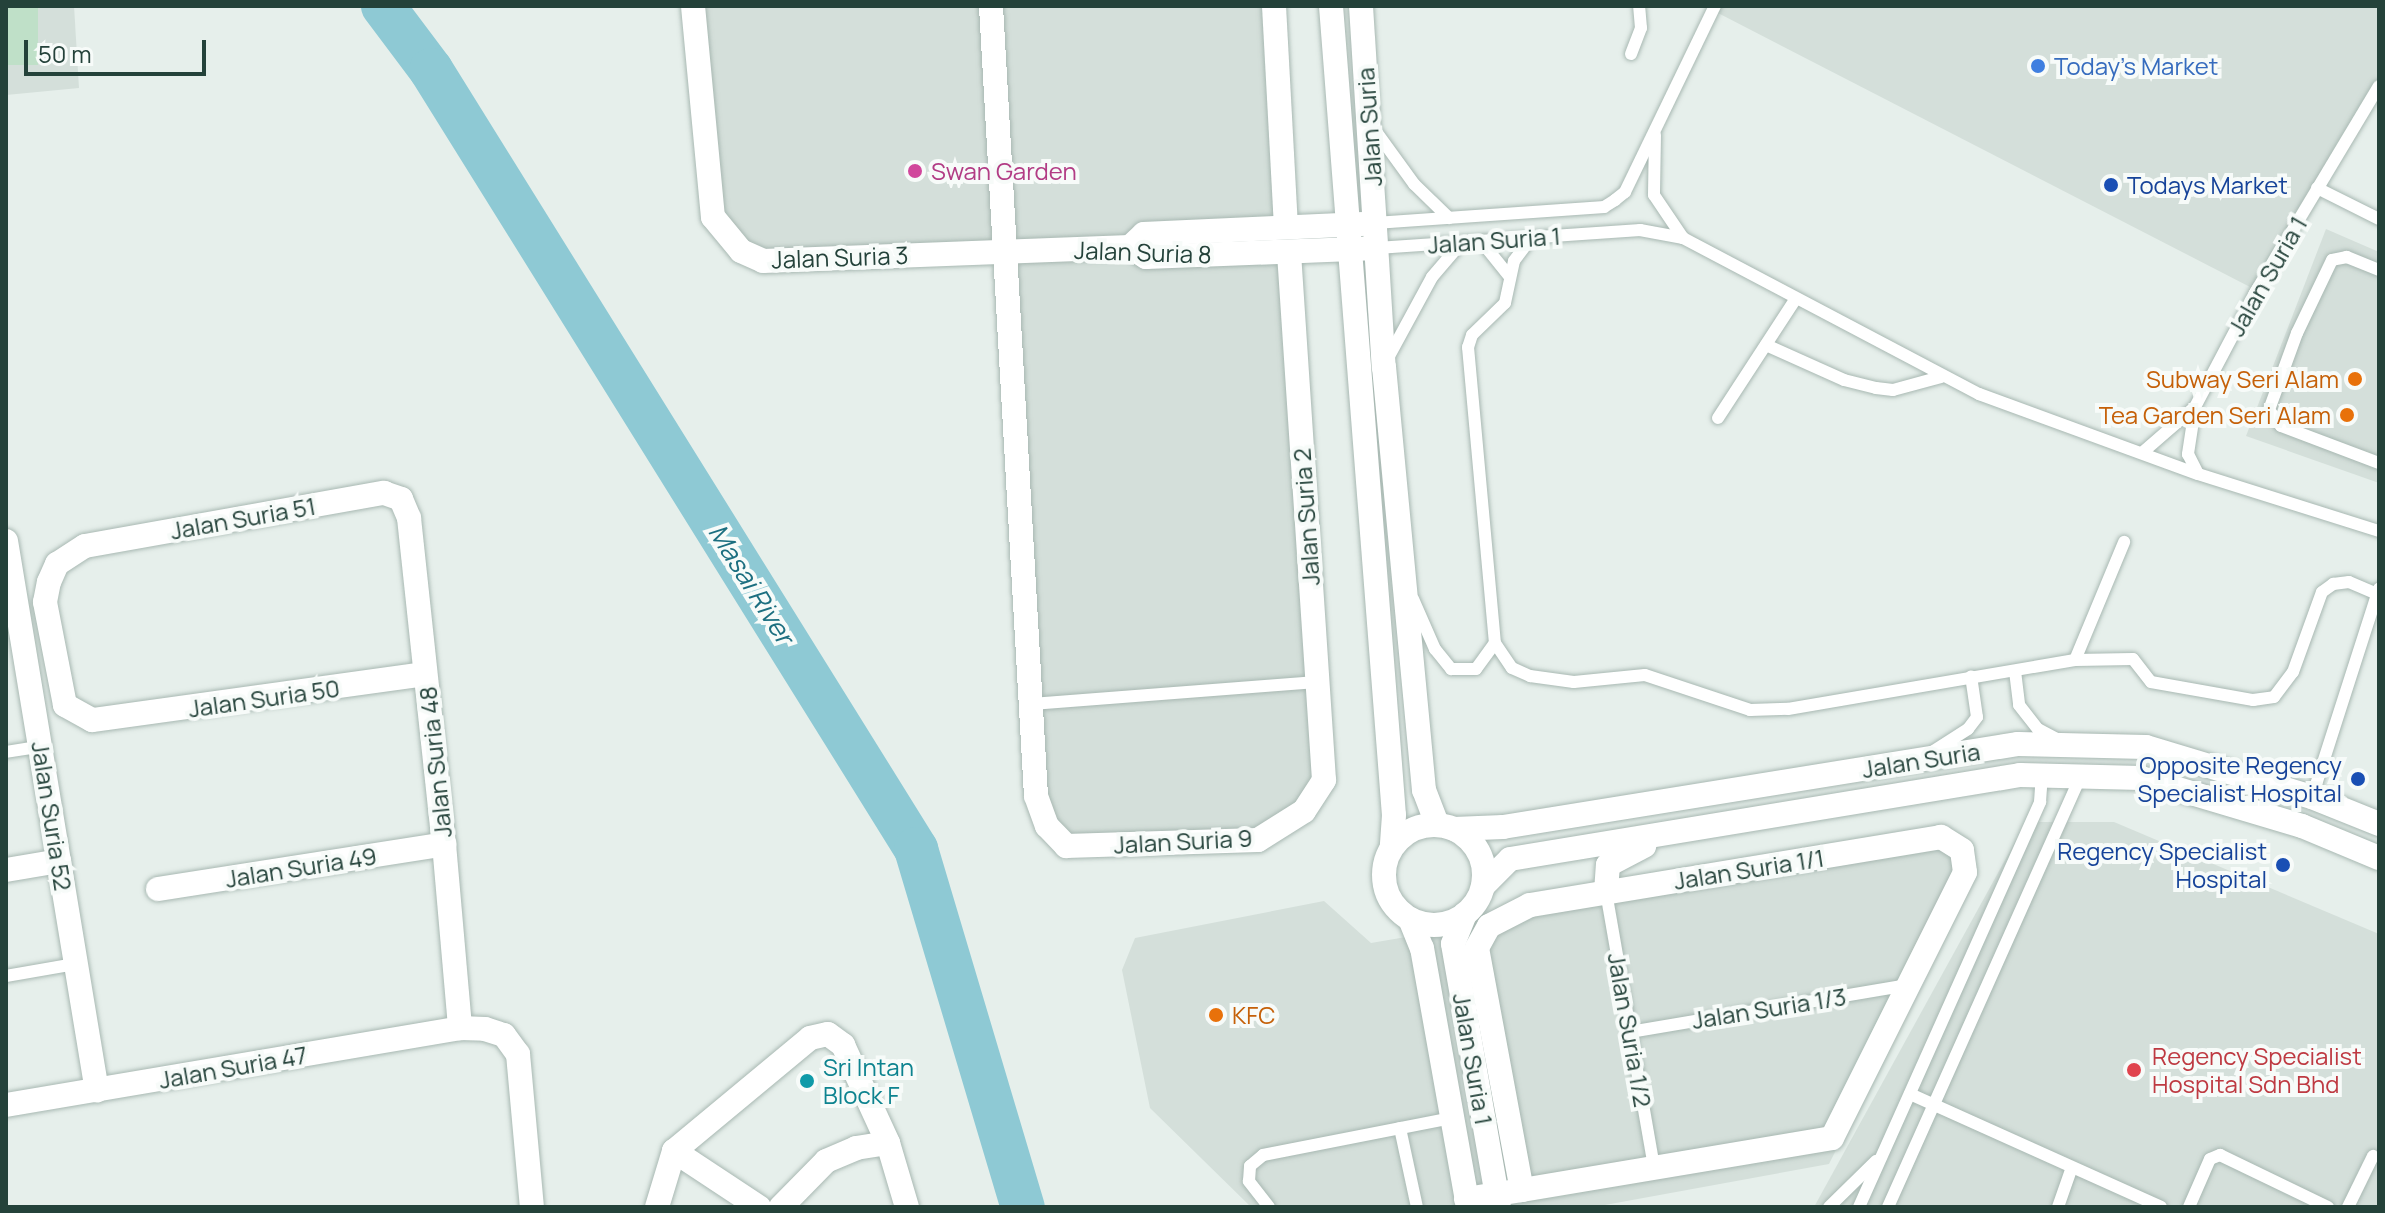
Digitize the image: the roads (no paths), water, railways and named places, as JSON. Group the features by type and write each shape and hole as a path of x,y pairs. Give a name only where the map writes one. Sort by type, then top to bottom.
{"street":[{"name":"Jalan Suria 3","path":"693,6 713,217 741,251 771,262 1005,252"},
{"path":"991,6 1031,704"},
{"path":"1274,6 1286,227"},
{"name":"Jalan Suria","path":"1331,6 1346,224"},
{"name":"Jalan Suria","path":"1361,6 1377,248"},
{"path":"1130,247 1144,234 1375,223"},
{"path":"1346,224 1394,815 1392,846 1385,862 1386,892 1410,919 1434,925 1465,914 1483,886 1479,852 1446,826 1424,790 1384,367 1377,248"},
{"name":"Jalan Suria 8","path":"1005,252 1130,247 1146,257 1377,248"},
{"name":"Jalan Suria 2","path":"1289,253 1324,780"},
{"name":"Jalan Suria 51","path":"45,602 57,564 85,546 384,493 401,499"},
{"name":"Jalan Suria 48","path":"401,499 409,518 460,1028"},
{"name":"Jalan Suria 52","path":"6,541 17,608 14,648 43,746 97,1091"},
{"path":"17,608 45,602"},
{"name":"Jalan Suria 50","path":"45,602 65,705 80,717 103,721 425,674"},
{"name":"Jalan Suria 9","path":"1031,704 1036,796 1047,826 1066,846 1258,840 1304,811 1324,780"},
{"name":"Jalan Suria","path":"1446,826 1503,827 2018,744 2146,747 2312,797 2379,824"},
{"name":"Jalan Suria","path":"1483,886 1510,859 2042,775 2141,778 2302,826 2379,858"},
{"path":"1392,846 1420,826 1446,826"},
{"path":"1606,892 1605,871 1613,860 1678,831"},
{"name":"Jalan Suria 1/1","path":"1522,1190 1477,948 1489,926 1530,905 1941,837 1962,850 1965,872 1832,1138 1654,1168"},
{"name":"Jalan Suria 49","path":"158,889 444,844"},
{"path":"6,870 59,861"},
{"name":"Jalan Suria 1","path":"1465,914 1453,944 1498,1201"},
{"name":"Jalan Suria 1","path":"1410,919 1422,948 1467,1203"},
{"name":"Jalan Suria 47","path":"6,1105 460,1028 504,1035 518,1054 532,1207"},
{"path":"657,1207 674,1151 810,1038 828,1034 843,1045 888,1143 907,1207"},
{"path":"781,1207 826,1161 856,1148 888,1143"},
{"path":"674,1151 759,1207"},
{"path":"1467,1203 1498,1201 1522,1190 1654,1168"}],"lane":[{"path":"1631,54 1641,28 1639,6"},
{"path":"1375,223 1604,207 1625,192 1683,79 1715,6"},
{"name":"Jalan Suria 1","path":"2143,452 2195,407 2317,188 2379,86"},
{"path":"1369,122 1414,184 1449,218"},
{"path":"1655,133 1654,195 1683,238"},
{"name":"Jalan Suria 1","path":"2317,188 2379,219"},
{"name":"Jalan Suria 1","path":"1377,248 1640,230 1683,238 1941,377 2198,474"},
{"path":"1532,237 1509,276 1505,303 1472,335 1468,347 1495,643 1512,668 1530,676 1574,682 1645,675 1750,710 1788,709 2075,660 2133,659 2151,682 2253,700 2274,697 2293,672 2322,592 2333,584 2349,582 2378,591 2312,797"},
{"path":"1481,241 1509,276"},
{"path":"1384,367 1432,277 1462,242"},
{"path":"2379,270 2347,257 2332,260 2297,333 2269,410 2281,426 2379,463"},
{"path":"1718,418 1795,300"},
{"path":"1766,345 1844,380 1876,388 1893,390 1941,377"},
{"name":"Jalan Suria 1","path":"2195,407 2188,454 2198,474"},
{"path":"2198,474 2379,531"},
{"path":"2075,660 2124,542"},
{"path":"1404,578 1435,649 1451,669 1476,669 1495,643"},
{"path":"2015,671 2019,705 2026,717 2069,745"},
{"path":"1919,760 1968,729 1977,717 1971,676"},
{"path":"1031,704 1317,682"},
{"path":"6,752 43,746"},
{"path":"1859,1207 2040,802 2042,775"},
{"path":"1888,1207 2081,776"},
{"name":"Jalan Suria 1/2","path":"1606,892 1654,1168"},
{"path":"6,976 75,964"},
{"name":"Jalan Suria 1/3","path":"1630,1032 1908,985"},
{"path":"1910,1094 2161,1207"},
{"path":"1269,1207 1249,1181 1250,1166 1263,1155 1452,1118"},
{"path":"1400,1128 1417,1207"},
{"path":"2189,1207 2210,1159 2220,1155 2328,1207"},
{"path":"2348,1207 2373,1156"},
{"path":"1829,1207 1882,1157"},
{"path":"2058,1207 2072,1167"}],"waterway":[{"name":"Masai River","path":"383,6 431,70 916,849 1023,1207"}],"place":[{"name":"Today's Market","path":"2038,66"},
{"name":"Swan Garden","path":"915,171"},
{"name":"Todays Market","path":"2111,185"},
{"name":"Subway Seri Alam","path":"2355,379"},
{"name":"Tea Garden Seri Alam","path":"2347,415"},
{"name":"Opposite Regency Specialist Hospital","path":"2358,779"},
{"name":"Regency Specialist Hospital","path":"2283,865"},
{"name":"KFC","path":"1216,1015"},
{"name":"Regency Specialist Hospital Sdn Bhd","path":"2134,1070"},
{"name":"Sri Intan Block F","path":"807,1081"}]}
